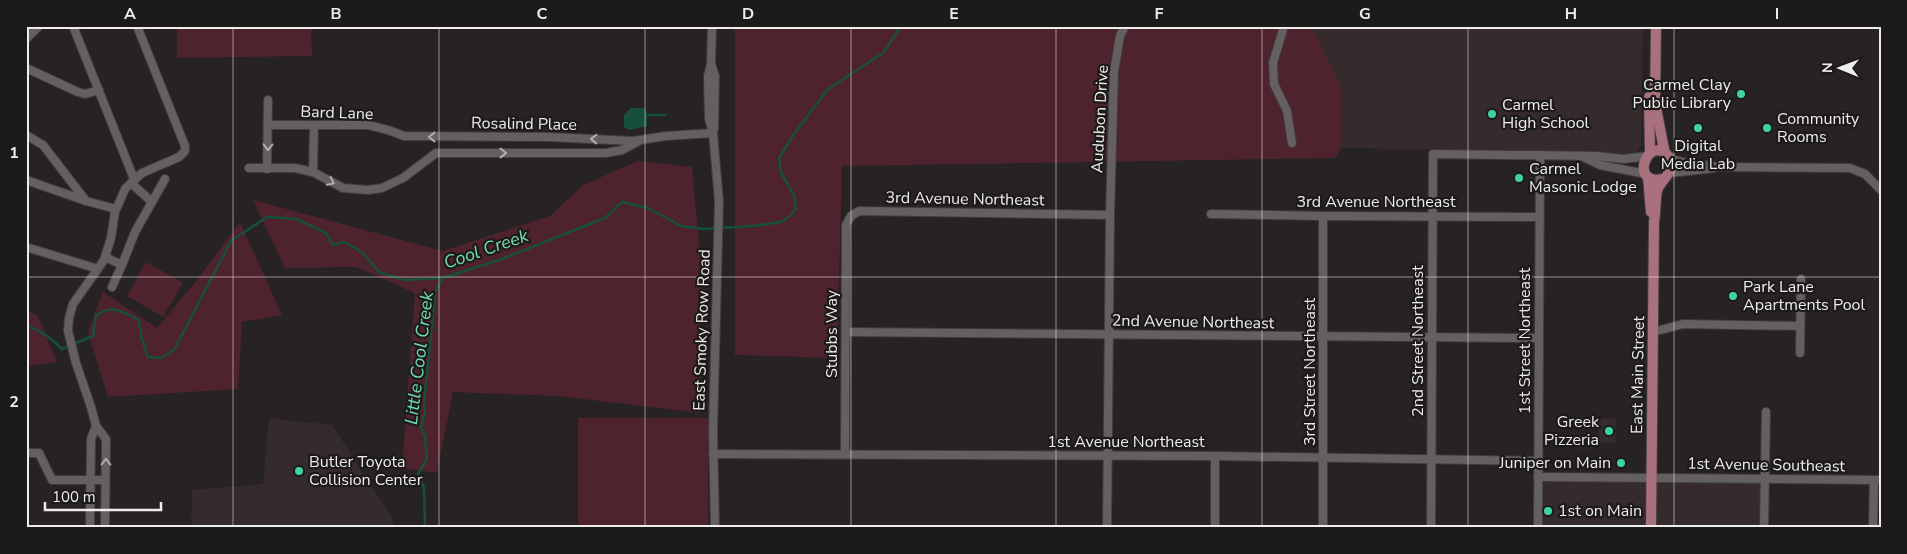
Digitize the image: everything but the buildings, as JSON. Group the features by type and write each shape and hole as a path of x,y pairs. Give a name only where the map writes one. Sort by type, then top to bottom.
{"main road":[{"path":"1650,26 1648,154 1643,165 1647,175 1658,180 1666,176 1672,164 1668,156 1655,103 1656,26"},
{"path":"1648,154 1661,152 1668,156"},
{"name":"East Main Street","path":"1647,175 1654,222"},
{"name":"East Main Street","path":"1651,528 1654,222 1657,191 1666,176"}],"street":[{"path":"26,39 40,26"},
{"path":"73,26 99,90 132,181 152,202"},
{"path":"105,528 106,439 96,426 76,363 68,331 69,318 73,304 105,257 116,209 122,194 132,181 142,173 179,157 185,151 185,146 137,26"},
{"name":"East Smoky Row Road","path":"712,26 711,64 708,76 709,120 713,134 719,201 713,454 715,528"},
{"name":"Audubon Drive","path":"1107,528 1110,215 1114,72 1120,36 1125,26"},
{"path":"1284,26 1274,63 1274,84 1288,110 1292,143"},
{"path":"26,68 78,92 85,94 99,90"},
{"path":"267,169 268,100"},
{"name":"Bard Lane","path":"268,125 368,125 404,136"},
{"path":"249,168 295,168 313,172 314,125"},
{"name":"Rosalind Place","path":"404,136 549,137 633,141 691,133 713,134"},
{"path":"26,135 42,145 86,201"},
{"name":"Rosalind Place","path":"313,172 343,188 368,190 382,188 402,178 436,153 606,153 622,150 643,139"},
{"name":"2nd Street Northeast","path":"1431,528 1433,154 1540,155"},
{"path":"1540,155 1596,156 1624,159 1648,154"},
{"name":"1st Street Northeast","path":"1538,528 1540,155"},
{"path":"1668,156 1686,163 1721,167 1850,168 1865,174 1880,189"},
{"path":"1583,157 1600,165 1647,175"},
{"path":"1666,176 1721,167"},
{"path":"112,287 135,232 165,179"},
{"path":"26,180 86,201 116,209"},
{"name":"3rd Avenue Northeast","path":"851,216 859,211 1110,215"},
{"name":"3rd Avenue Northeast","path":"1212,214 1540,217"},
{"name":"Stubbs Way","path":"845,454 846,226 851,216"},
{"name":"3rd Street Northeast","path":"1323,216 1323,528"},
{"path":"26,248 98,269"},
{"path":"105,257 122,265"},
{"path":"1800,353 1801,279"},
{"path":"1653,332 1683,324 1800,326"},
{"name":"2nd Avenue Northeast","path":"846,332 1539,338"},
{"path":"1764,528 1766,412"},
{"path":"90,528 91,439 96,426"},
{"path":"26,453 39,453 52,480 106,480"},
{"name":"1st Avenue Northeast","path":"713,454 1215,456 1538,460"},
{"path":"1215,456 1215,528"},
{"path":"1538,477 1652,478"},
{"name":"1st Avenue Southeast","path":"1652,478 1877,480"},
{"path":"1873,528 1877,480"}],"shaded area":[{"path":"177,26 311,26 312,56 177,58"},
{"path":"735,26 1309,27 1316,35 1341,86 1341,148 1335,158 842,166 837,358 735,355"},
{"name":"Carmel High School","path":"1302,26 1643,26 1641,146 1635,155 1626,157 1596,152 1341,148 1341,86 1316,35 1309,27"},
{"path":"631,108 644,108 647,113 647,126 629,130 624,127 624,115"},
{"path":"638,161 692,167 702,275 700,413 559,396 453,392 437,473 402,468 415,293 356,267 285,268 253,200 443,251 550,216 583,185"},
{"path":"240,222 282,315 242,322 238,389 108,397 88,332 103,292 157,328 197,280"},
{"path":"146,262 183,283 163,317 127,296"},
{"path":"26,310 38,316 57,362 26,366"},
{"path":"269,418 332,425 393,519 393,528 191,528 192,490 263,484"},
{"path":"578,418 708,418 708,528 578,528"},
{"path":"1599,419 1616,419 1615,443 1598,443"},
{"path":"1762,481 1762,528 1542,528 1542,482"}],"waterway":[{"name":"Cool Creek","path":"26,327 41,332 62,349 93,336 96,315 108,310 118,310 139,320 141,336 148,357 161,358 174,350 231,241 267,217 296,219 326,233 333,245 344,242 362,252 379,272 404,280 443,278 502,259 605,218 622,202 648,208 681,226 704,229 781,222 796,209 794,195 781,173 779,158 794,134 828,89 883,53 901,26"},
{"path":"647,115 665,115"},
{"name":"Little Cool Creek","path":"425,528 424,488 418,474 427,459 425,437 421,427 425,413 424,403 435,293 443,278"}],"place":[{"name":"Carmel Clay Public Library","path":"1741,94"},
{"name":"Carmel High School","path":"1492,114"},
{"name":"Digital Media Lab","path":"1698,128"},
{"name":"Community Rooms","path":"1767,128"},
{"name":"Carmel Masonic Lodge","path":"1519,178"},
{"name":"Park Lane Apartments Pool","path":"1733,296"},
{"name":"Greek Pizzeria","path":"1609,431"},
{"name":"Juniper on Main","path":"1621,463"},
{"name":"Butler Toyota Collision Center","path":"299,471"},
{"name":"1st on Main","path":"1548,511"}]}
